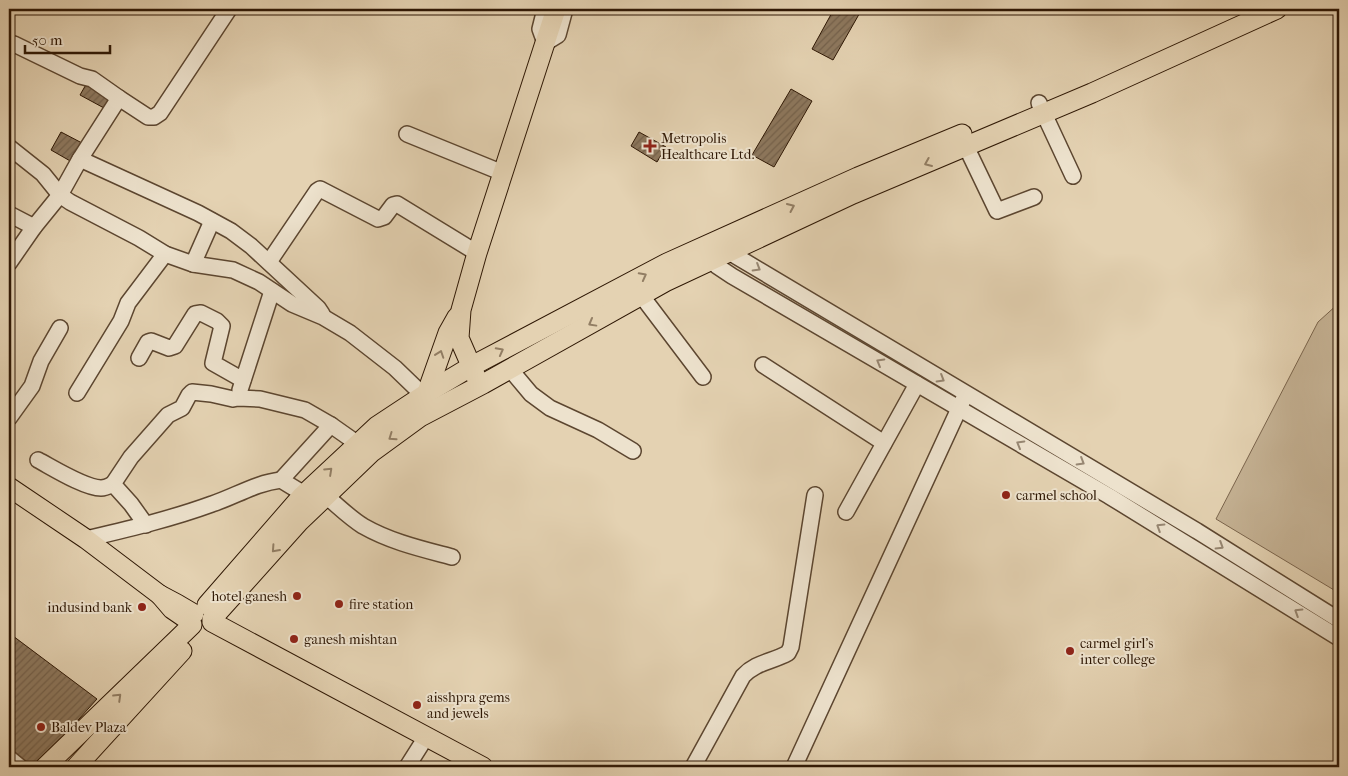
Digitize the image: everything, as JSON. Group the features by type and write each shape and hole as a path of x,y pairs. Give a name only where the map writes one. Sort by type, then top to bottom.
{"main road":[{"path":"1041,108 1104,76 1247,9"},
{"path":"45,767 201,622 299,522 372,452 420,417 665,282 706,254 858,177 963,141 1277,9"},
{"path":"479,386 459,338 461,310 477,252 555,12"},
{"path":"76,767 201,622 304,494 377,426 472,366 668,263 706,254"},
{"path":"420,417 425,394 448,333 461,310"},
{"path":"9,487 86,539 160,595 172,609 201,622 456,767"},
{"path":"426,749 483,767"}],"street":[{"path":"14,44 80,76 92,78 119,98 148,116 154,117 160,113 229,9"},
{"path":"9,263 34,227 60,195 80,159 119,98"},
{"path":"1041,108 1073,176"},
{"path":"407,134 503,173"},
{"path":"963,141 997,211 1034,198"},
{"path":"9,147 43,174 60,195 70,202 139,238 165,254 194,264 233,270 259,282 292,304 323,317 350,333 425,394"},
{"path":"80,159 198,213 251,246 318,308 323,317"},
{"path":"269,262 320,188 378,219 384,217 393,205 397,204 477,252"},
{"path":"9,214 34,227"},
{"path":"194,264 212,221"},
{"path":"724,245 966,394 1197,531 1339,620"},
{"path":"77,392 121,321 128,303 165,254"},
{"path":"706,254 732,276 960,408 1337,632"},
{"path":"238,398 272,291"},
{"path":"641,295 703,377"},
{"path":"140,358 148,342 151,341 169,348 175,346 195,314 201,313 217,321 222,326 213,363 244,380"},
{"path":"9,418 29,392 41,361 60,328"},
{"path":"763,365 884,443"},
{"path":"510,369 531,394 550,408 598,430 633,451"},
{"path":"846,512 917,384"},
{"path":"38,460 66,475 96,487 107,487 112,484 130,457 168,416 182,408 192,392 233,399 260,399 305,410 358,444"},
{"path":"794,767 966,394"},
{"path":"86,539 146,525 212,504 261,484 281,480 331,425"},
{"path":"281,480 304,494"},
{"path":"112,484 131,504 146,525"},
{"path":"693,767 743,676 758,664 788,653 791,647 815,494"},
{"path":"326,496 374,532 397,542 452,557"},
{"path":"408,767 426,749"},
{"path":"9,758 20,767"}],"shaded area":[{"path":"1339,303 1339,593 1216,519 1318,322"}],"building":[{"path":"834,9 862,9 833,60 812,49"},
{"path":"88,81 112,95 104,108 80,95"},
{"path":"791,89 812,101 774,167 752,155"},
{"path":"61,132 82,143 72,162 51,150"},
{"path":"639,132 666,147 657,162 631,146"},
{"name":"Baldev Plaza","path":"9,633 97,699 36,767 28,767 9,754"}],"place":[{"name":"Metropolis Healthcare Ltd.","path":"650,146"},
{"name":"carmel school","path":"1006,495"},
{"name":"hotel ganesh","path":"297,596"},
{"name":"fire station","path":"339,604"},
{"name":"indusind bank","path":"142,607"},
{"name":"ganesh mishtan","path":"294,639"},
{"name":"carmel girl's inter college","path":"1070,651"},
{"name":"aisshpra gems and jewels","path":"417,705"},
{"name":"Baldev Plaza","path":"41,727"}]}
